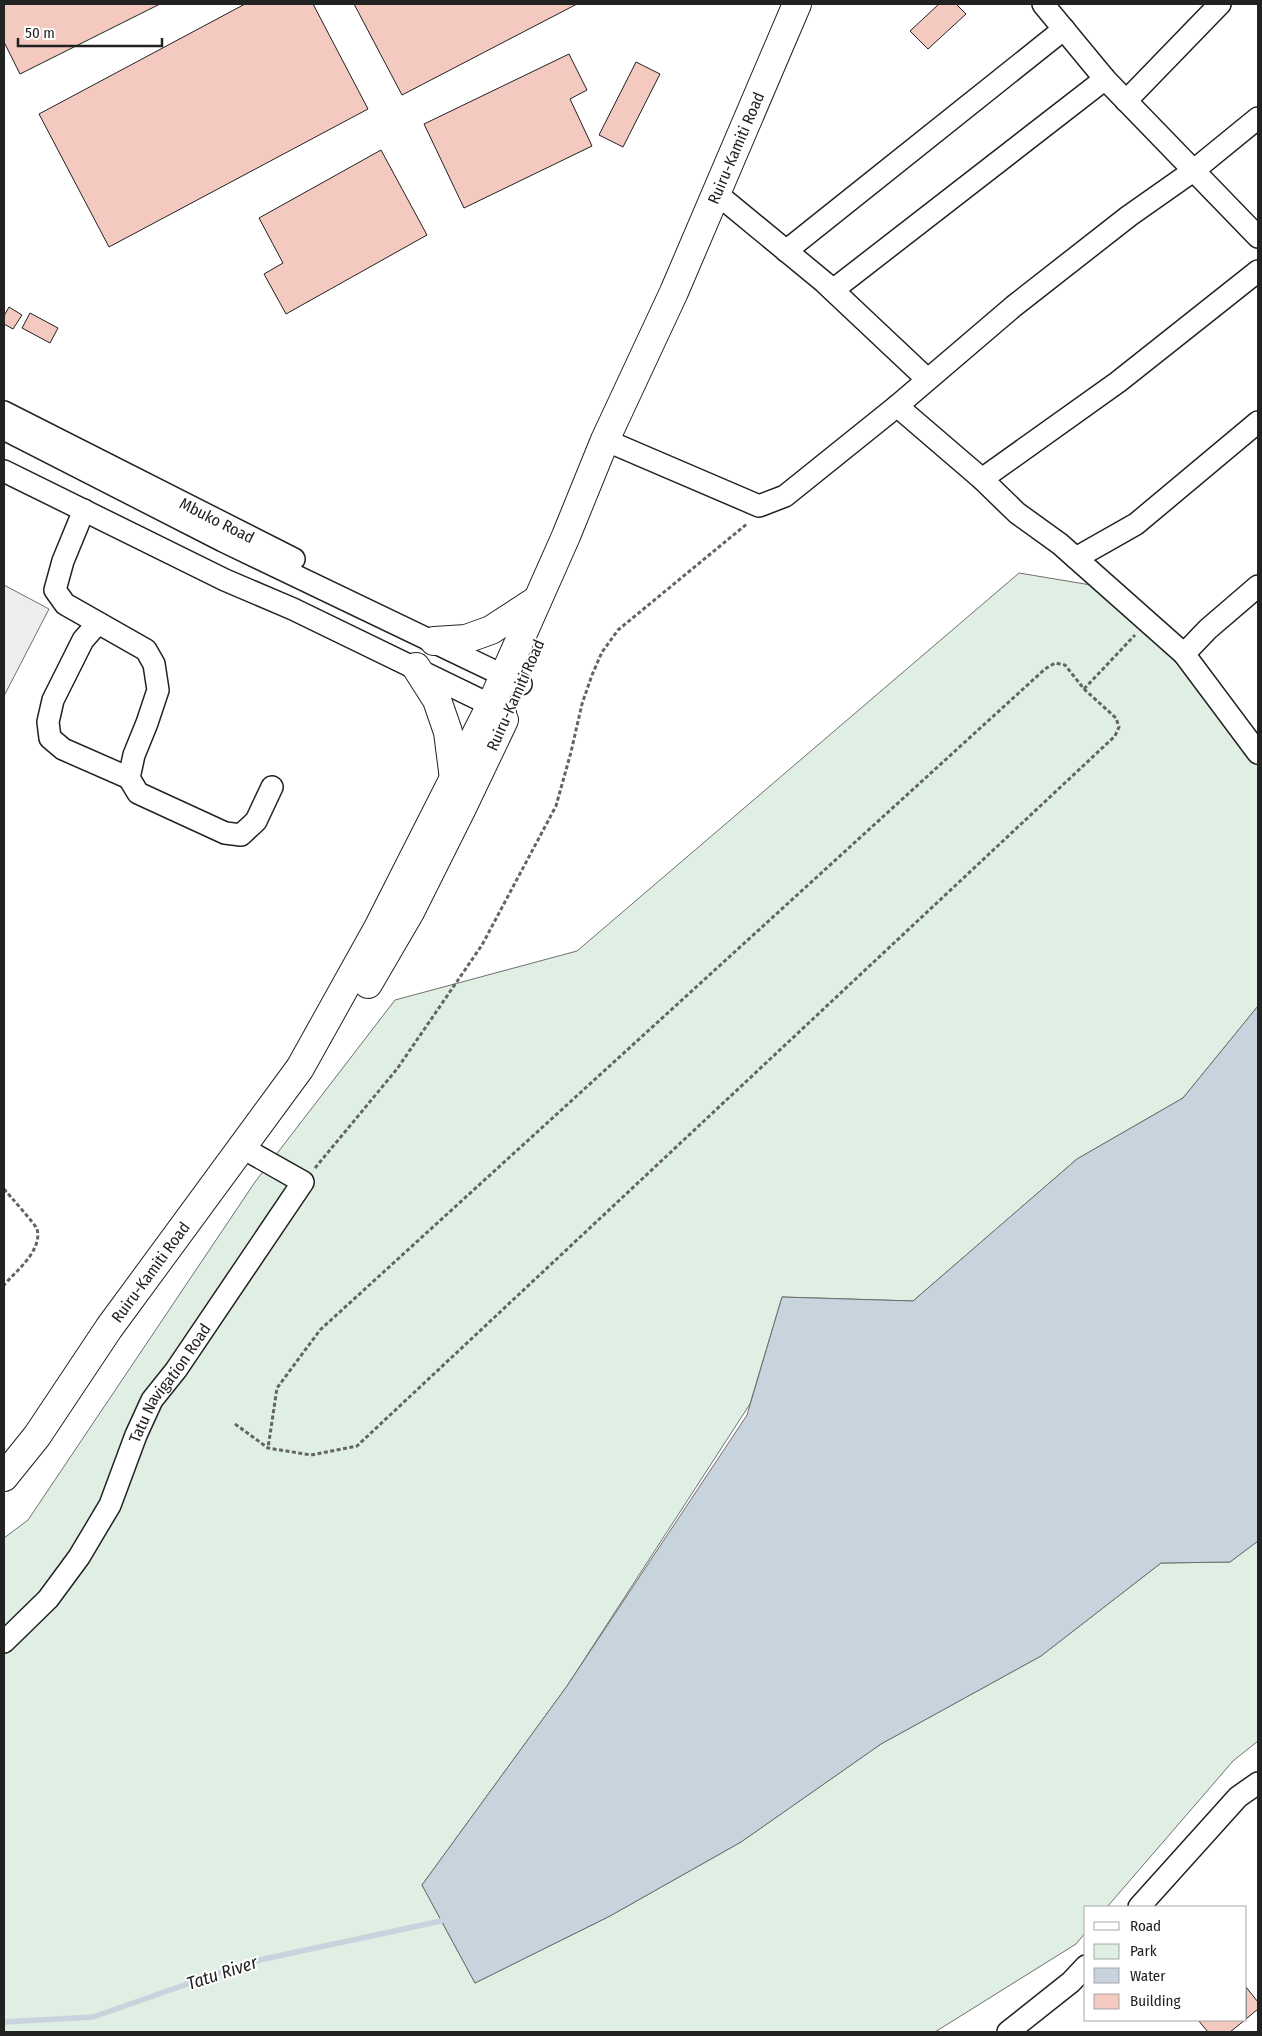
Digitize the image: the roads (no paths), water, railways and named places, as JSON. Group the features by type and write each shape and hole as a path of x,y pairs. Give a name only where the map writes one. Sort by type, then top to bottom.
{"main road":[{"name":"Ruiru-Kamiti Road","path":"513,680 537,600 611,443 797,4"},
{"name":"Ruiru-Kamiti Road","path":"300,1068 328,1040 363,992 401,928 462,808 499,709 562,588 611,443"},
{"path":"428,638 466,638 491,630 537,600"},
{"path":"416,667 437,700 448,732 454,779"},
{"name":"Ruiru-Kamiti Road","path":"4,1477 37,1436 109,1328 300,1068 378,928 454,779 499,709"}],"street":[{"path":"1043,4 1105,79 1258,237"},
{"path":"1126,101 1220,4"},
{"path":"786,251 1064,30"},
{"path":"833,290 1105,79"},
{"path":"611,443 759,506 784,496 896,406 1022,300 1129,216 1193,171 1258,118"},
{"path":"716,193 833,290 927,379"},
{"path":"982,479 1118,382 1258,271"},
{"path":"896,406 982,479 1017,513 1060,544 1184,654 1258,752"},
{"name":"Mbuko Road","path":"4,412 273,549 410,615 428,638"},
{"path":"1076,558 1136,524 1258,422"},
{"path":"4,429 223,541 513,680"},
{"path":"4,471 225,580 293,609 416,667 499,709"},
{"path":"84,510 63,561 55,590 65,604 146,650 154,664 158,690 134,755 129,778"},
{"path":"1184,654 1208,629 1258,586"},
{"path":"98,623 83,640 53,700 48,722 50,738 63,749 129,778 138,793 225,833 241,835 256,821 272,787"},
{"path":"389,655 403,626"},
{"name":"Tatu Navigation Road","path":"4,1642 48,1599 79,1557 110,1506 136,1435 152,1400 176,1370 303,1182 241,1148"},
{"path":"1139,1906 1238,1798 1258,1783"},
{"path":"1008,2032 1071,1982 1084,1968"}],"water":[{"path":"1258,1006 1258,1541 1230,1562 1161,1563 1041,1656 881,1744 741,1842 610,1916 475,1983 422,1885 567,1686 747,1415 782,1297 913,1301 1077,1159 1183,1098"}],"waterway":[{"name":"Tatu River","path":"4,2022 93,2017 250,1962 441,1921"}]}
